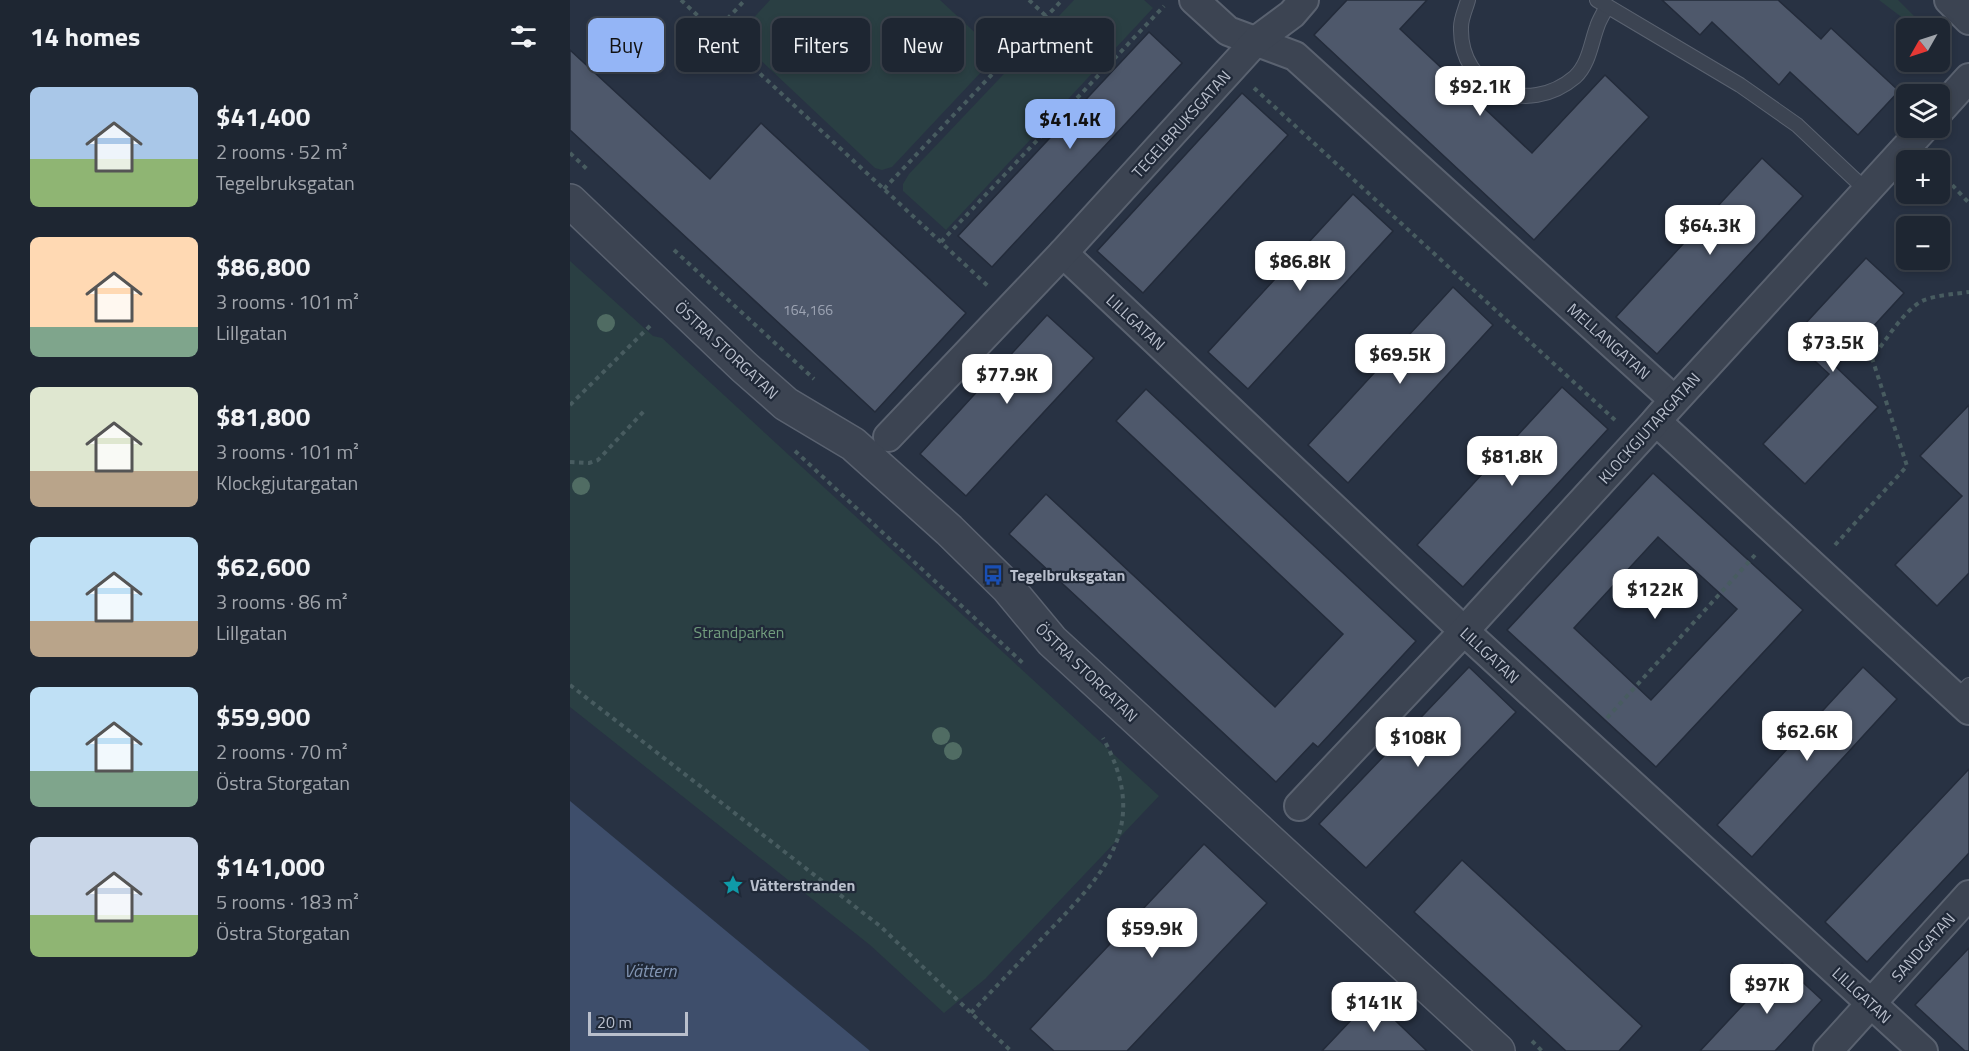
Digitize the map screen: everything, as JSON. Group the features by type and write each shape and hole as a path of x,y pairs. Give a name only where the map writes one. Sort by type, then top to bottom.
{"street":[{"name":"TEGELBRUKSGATAN","path":"881,450 1257,40 1292,14 1305,0"},
{"path":"1949,0 1969,20"},
{"name":"MELLANGATAN","path":"1183,7 1228,31 1295,56 1674,400"},
{"path":"1950,99 1969,78"},
{"name":"KLOCKGJUTARGATAN","path":"1299,806 1464,631 1915,138"},
{"name":"ÖSTRA STORGATAN","path":"570,201 744,367 786,404 853,444 881,450 949,530 1008,588 1060,649 1498,1051"},
{"name":"LILLGATAN","path":"1063,253 1464,631 1923,1051"},
{"path":"1674,400 1656,421 1815,567 1965,697"},
{"name":"SANDGATAN","path":"1828,1051 1969,895"}],"lane":[{"path":"1468,0 1460,25 1464,53 1478,76 1501,92 1528,98 1555,92 1577,75 1590,51 1602,3 1759,99 1797,125 1866,190"}],"path":[{"path":"681,0 700,18"},
{"path":"728,18 745,0"},
{"path":"1029,0 1047,17"},
{"path":"884,189 1062,0"},
{"path":"1158,0 1164,6 1183,7"},
{"path":"941,242 1164,6"},
{"path":"1232,68 1638,440"},
{"path":"758,72 1011,307"},
{"path":"1950,183 1969,203"},
{"path":"1815,567 1906,466 1872,358 1902,320 1922,302 1969,292"},
{"path":"570,405 654,321"},
{"path":"570,462 589,463 598,460 646,409"},
{"path":"792,449 1034,673"},
{"path":"843,495 881,450"},
{"path":"1585,742 1776,532"},
{"path":"570,685 880,926 1011,1051"},
{"path":"1094,730 1112,746"},
{"path":"971,1013 1082,896 1111,857 1118,835 1123,797 1122,781 1115,760 1103,738"}],"green space":[{"path":"770,0 940,0 959,18 882,18 882,72 964,72 964,22 976,34 976,72 981,72 892,167 882,170 875,168 773,72 870,72 870,18 772,18 772,71 760,60 760,18 753,18"},
{"path":"1074,0 1144,0 1153,8 1114,50 1114,18 1057,18"},
{"path":"1879,0 1898,0 1916,18 1903,18"},
{"path":"1006,72 1093,72 946,230 903,191 903,184 909,174"},
{"name":"Strandparken","path":"570,261 653,336 662,338 1159,796 985,979 944,1013 870,945 570,707"}],"water":[{"name":"Vättern","path":"570,801 869,1050 870,1051 570,1051"}],"building":[{"path":"1347,0 1427,0 1400,29 1532,153 1605,75 1649,117 1534,240 1314,35"},
{"path":"1662,0 1778,0 1821,39 1831,28 1896,88 1896,94 1858,135 1790,72 1779,85 1712,22 1700,35"},
{"path":"1149,32 1182,63 992,267 958,236"},
{"path":"570,50 588,67 588,72 594,72 710,179 761,123 966,313 875,412 570,130"},
{"path":"1242,93 1288,135 1143,293 1097,251"},
{"path":"1762,158 1803,196 1657,354 1616,317"},
{"path":"1353,194 1393,231 1248,389 1208,352"},
{"path":"1866,258 1904,293 1836,367 1878,407 1805,484 1763,444 1829,374 1791,339"},
{"path":"1453,287 1493,325 1348,483 1308,445"},
{"path":"1047,315 1094,358 966,496 920,454"},
{"path":"1562,387 1608,429 1463,587 1417,545"},
{"path":"1146,389 1416,641 1318,747 1313,743 1276,782 1009,534 1046,494 1275,707 1343,634 1116,421"},
{"path":"1969,405 1969,573 1937,606 1895,565 1962,496 1920,456"},
{"path":"1653,473 1803,610 1656,767 1507,630","holes":["1658,537 1737,609 1651,700 1574,628"]},
{"path":"1469,667 1516,712 1366,868 1319,824"},
{"path":"1863,667 1897,699 1752,857 1717,825"},
{"path":"1969,769 1969,853 1867,962 1825,922"},
{"path":"1204,844 1267,903 1127,1051 1054,1051 1030,1029"},
{"path":"1462,860 1642,1026 1619,1051 1566,1051 1414,912"},
{"path":"1969,948 1969,1051 1965,1051 1915,1005"},
{"path":"1782,963 1822,1000 1775,1051 1700,1051"},
{"path":"1372,998 1427,1051 1322,1051"}],"place":[{"name":"Tegelbruksgatan","path":"993,575"},
{"name":"Vätterstranden","path":"733,885"}]}
